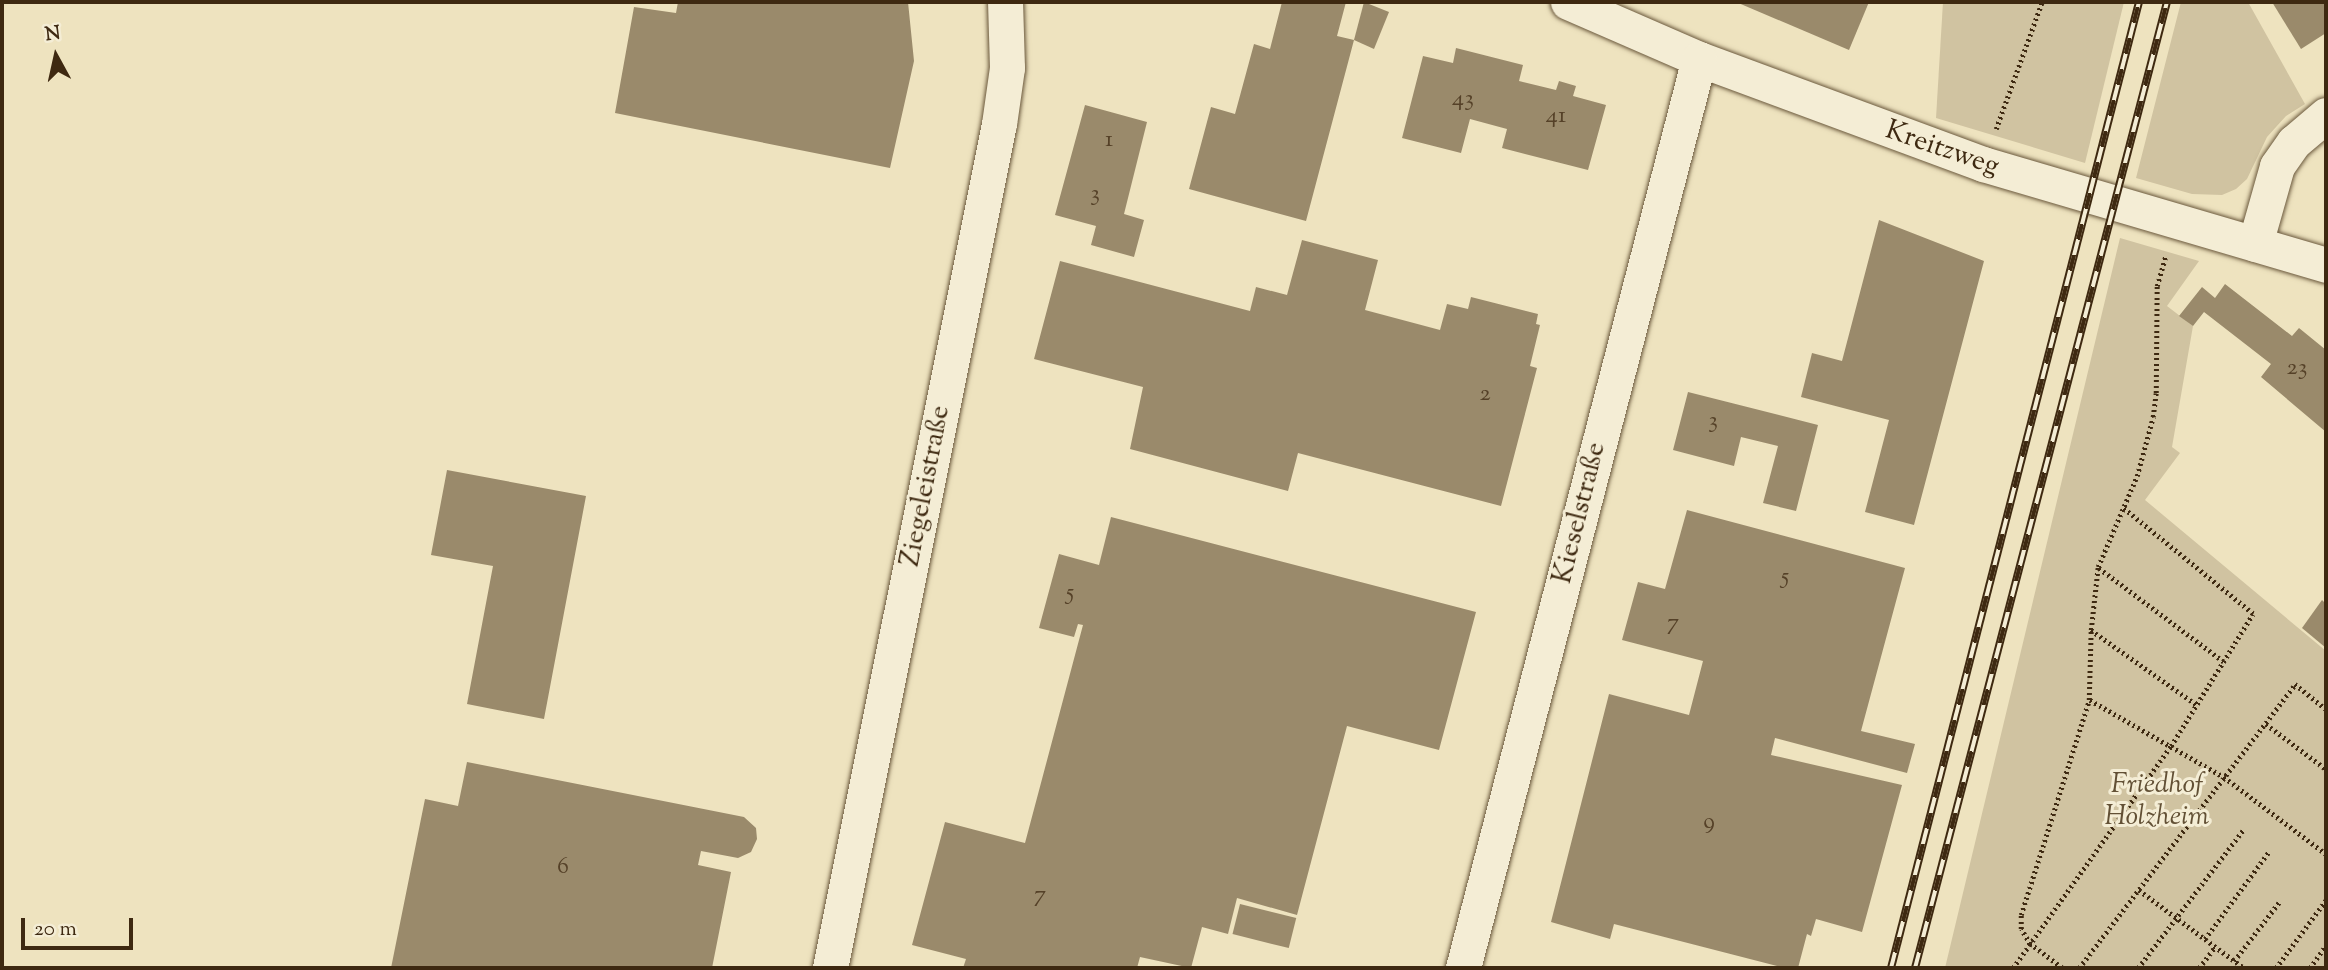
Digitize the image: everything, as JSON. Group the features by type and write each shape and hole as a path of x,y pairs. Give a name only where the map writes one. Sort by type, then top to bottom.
{"street":[{"name":"Ziegeleistraße","path":"830,968 999,124 1007,68 1005,2"},
{"name":"Kreitzweg","path":"1567,2 1699,59 1983,164 2326,265"},
{"name":"Kieselstraße","path":"1462,968 1699,59"},
{"path":"2255,244 2277,166 2294,142 2326,115"}],"path":[{"path":"1983,164 2042,2"},
{"path":"2062,968 2031,944 2021,929 2021,915 2089,700 2091,630 2098,567 2137,476 2153,417 2156,393 2157,286 2176,221"},
{"path":"2013,968 2171,746 2253,614 2123,508"},
{"path":"2098,567 2224,662"},
{"path":"2091,630 2197,705"},
{"path":"2079,968 2295,684 2326,709"},
{"path":"2089,700 2224,777 2326,854"},
{"path":"2266,723 2326,769"},
{"path":"2138,968 2244,829"},
{"path":"2205,939 2268,853"},
{"path":"2139,890 2244,968"},
{"path":"2277,968 2326,900"},
{"path":"2234,961 2280,901"},
{"path":"2310,968 2326,946"},
{"path":"2199,968 2215,947"}],"green space":[{"path":"1943,2 2124,2 2085,163 1936,118"},
{"path":"2181,2 2248,2 2305,104 2286,116 2267,137 2247,179 2236,189 2222,195 2192,194 2136,178"},
{"name":"Friedhof Holzheim","path":"2120,238 2199,261 2167,306 2193,326 2172,447 2180,453 2145,500 2326,651 2326,968 1945,968"}],"building":[{"path":"678,2 908,2 914,61 890,168 615,113 634,7 676,13"},
{"path":"1282,2 1346,2 1337,36 1354,40 1306,221 1189,189 1211,107 1235,114 1254,44 1270,49"},
{"path":"1364,2 1389,12 1374,49 1354,40"},
{"path":"1736,2 1869,2 1849,50"},
{"path":"2272,2 2326,2 2326,33 2301,49"},
{"path":"1456,48 1523,65 1519,81 1556,90 1559,81 1576,86 1573,96 1606,105 1588,170 1502,148 1507,129 1470,119 1461,153 1402,138 1423,56 1453,63"},
{"path":"1085,105 1147,122 1124,214 1144,220 1134,257 1091,245 1096,226 1055,215"},
{"path":"1879,220 1984,261 1914,525 1865,512 1889,420 1801,397 1812,353 1842,361"},
{"path":"1302,240 1378,260 1365,310 1440,330 1447,304 1468,309 1471,297 1538,314 1536,324 1540,325 1530,366 1537,368 1501,506 1298,453 1288,491 1130,449 1143,387 1034,359 1060,261 1250,311 1256,287 1287,295"},
{"path":"2225,284 2292,336 2299,328 2326,350 2326,432 2261,377 2271,364 2204,312 2193,326 2179,316 2202,287 2215,298"},
{"path":"1688,392 1818,425 1796,511 1763,503 1778,446 1741,437 1734,466 1673,450"},
{"path":"447,470 586,496 544,719 467,704 493,566 431,555"},
{"path":"1687,510 1905,568 1861,731 1915,744 1907,773 1775,738 1771,755 1902,785 1862,932 1816,919 1811,936 1807,934 1798,968 1785,968 1614,924 1610,939 1551,922 1609,694 1689,715 1703,661 1622,640 1638,582 1665,589"},
{"path":"1111,517 1476,612 1439,750 1347,726 1297,915 1237,898 1228,934 1202,927 1191,968 1140,957 1137,968 963,968 966,959 912,945 945,822 1025,843 1083,625 1078,624 1074,637 1039,628 1059,554 1099,565"},
{"path":"2322,600 2326,604 2326,648 2302,628"},
{"path":"467,762 744,817 756,828 757,839 751,852 738,858 701,851 698,865 731,872 712,968 391,968 425,799 458,806"},
{"path":"1240,904 1296,918 1289,948 1233,934"}],"railway":[{"path":"1891,968 2139,2"},
{"path":"1915,968 2167,2"}]}
